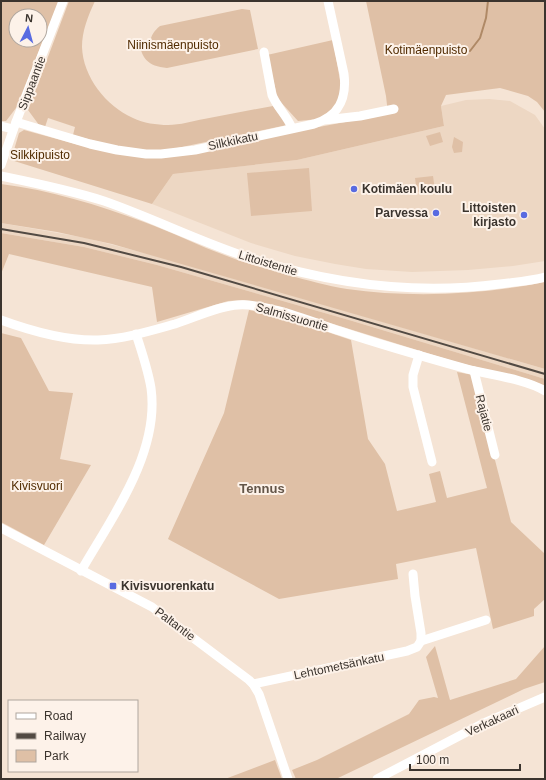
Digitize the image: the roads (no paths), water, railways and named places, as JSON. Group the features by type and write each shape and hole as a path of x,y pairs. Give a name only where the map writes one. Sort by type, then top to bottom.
{"street":[{"name":"Sippaantie","path":"1,165 14,125 64,1"},
{"path":"325,120 334,113 340,105 345,86 344,74 328,1"},
{"path":"264,52 272,95 287,116 292,128"},
{"name":"Silkkikatu","path":"1,126 14,125 117,150 146,154 195,150 325,120 360,116 394,109"},
{"name":"Littoistentie","path":"1,176 54,187 103,201 249,258 302,273 344,282 419,289 447,289 495,285 545,277"},
{"name":"Salmissuontie","path":"1,320 74,339 98,340 136,334 233,306 246,305 275,310 419,355 534,386 545,391"},
{"path":"81,571 131,484 146,448 150,421 151,388 136,334"},
{"path":"419,355 413,375 413,386 432,462"},
{"name":"Rajatie","path":"474,371 495,455"},
{"name":"Paltantie","path":"1,528 152,607 253,684 258,694 288,779"},
{"path":"413,574 414,596 421,633 421,641"},
{"name":"Lehtometsänkatu","path":"253,684 407,652 415,649 421,641 486,620"},
{"name":"Verkakaari","path":"377,779 484,724 545,697"}],"waterway":[{"path":"470,51 480,38 486,18 488,1"}],"railway":[{"path":"1,229 84,243 181,267 545,374"}],"place":[{"name":"Kotimäen koulu","path":"354,189"},
{"name":"Parvessa","path":"436,213"},
{"name":"Littoisten kirjasto","path":"524,215"},
{"name":"Kivisvuorenkatu","path":"113,586"}],"district":[{"name":"Tennus","path":"262,488"}],"park label":[{"name":"Niinismäenpuisto","path":"173,45"},
{"name":"Kotimäenpuisto","path":"426,50"},
{"name":"Silkkipuisto","path":"40,155"},
{"name":"Kivisvuori","path":"37,486"}]}
